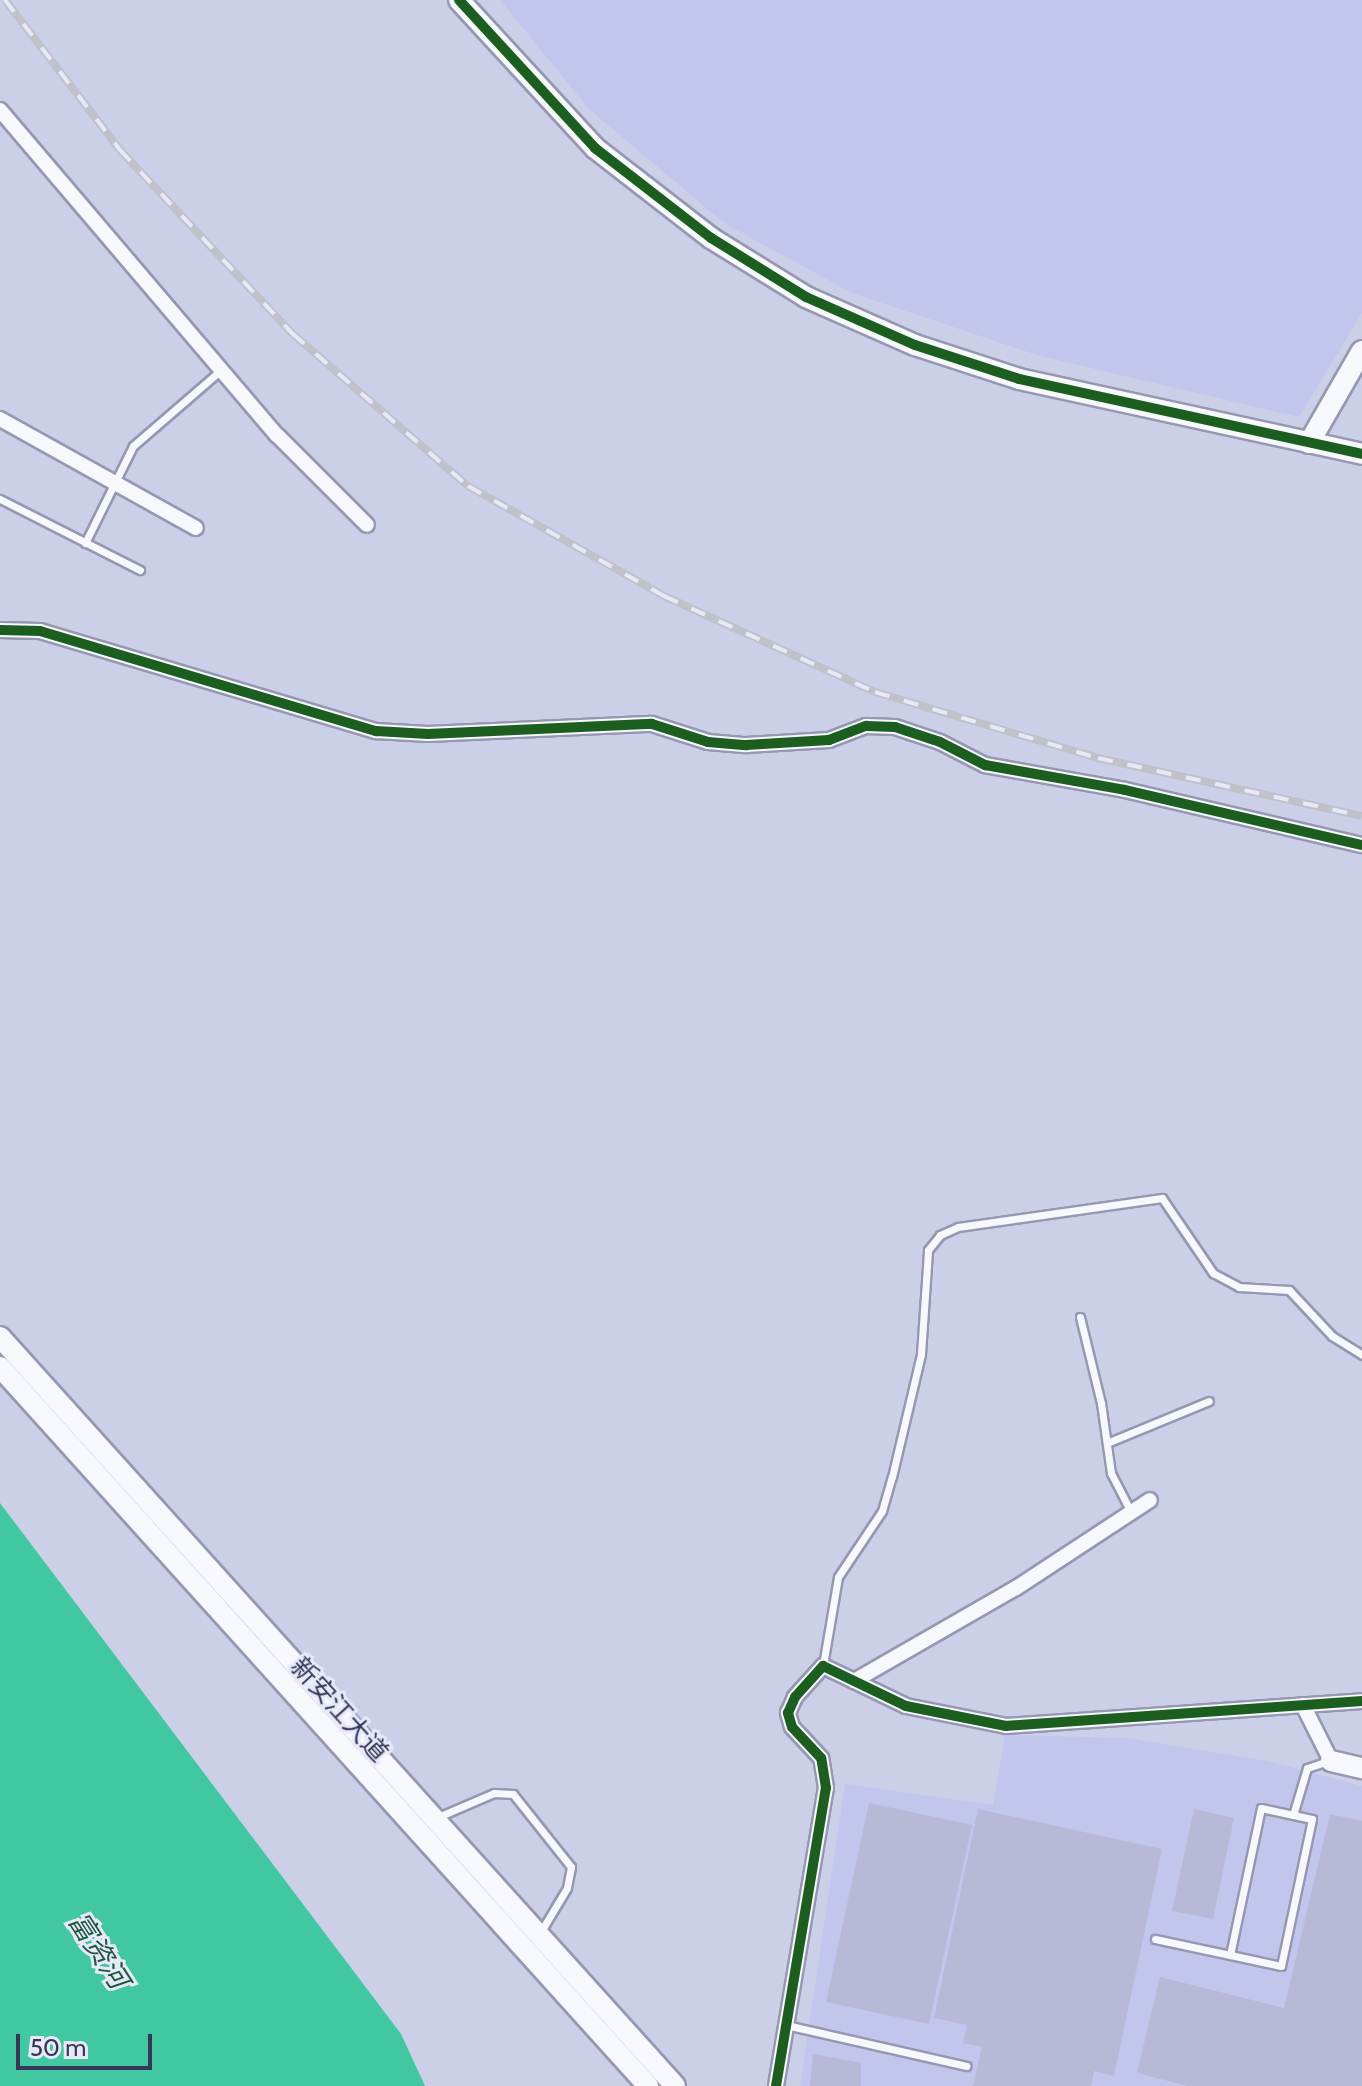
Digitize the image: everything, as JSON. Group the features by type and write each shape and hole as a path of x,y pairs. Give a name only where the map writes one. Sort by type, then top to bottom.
{"main road":[{"path":"459,0 595,148 700,230 806,297 915,345 1019,379 1362,454"},
{"path":"1309,443 1362,351"},
{"name":"新安江大道","path":"0,1337 675,2086"},
{"name":"新安江大道","path":"0,1367 648,2086"},
{"path":"1331,1761 1362,1768"}],"street":[{"path":"0,110 221,370 367,525"},
{"path":"0,419 196,528"},
{"path":"0,630 40,631 376,731 428,734 652,724 708,742 746,745 829,740 866,726 895,727 940,742 985,765 1125,790 1362,845"},
{"path":"854,1681 902,1657 1150,1500"},
{"path":"776,2086 826,1788 821,1758 792,1727 788,1713 795,1697 823,1666 930,1713 1006,1726 1362,1701"},
{"path":"1303,1705 1331,1761"}],"lane":[{"path":"85,543 133,446 221,370"},
{"path":"0,499 140,570"},
{"path":"823,1666 838,1577 882,1511 892,1477 921,1354 928,1250 940,1235 967,1225 1162,1198 1221,1279 1259,1291 1289,1290 1332,1336 1362,1355"},
{"path":"1080,1317 1111,1473 1132,1514"},
{"path":"1107,1443 1209,1401"},
{"path":"1293,1815 1307,1768 1331,1761"},
{"path":"436,1818 494,1793 513,1794 571,1867 567,1888 540,1933"},
{"path":"1155,1939 1281,1966 1312,1819 1261,1808 1230,1955"},
{"path":"786,2025 966,2066"}],"shaded area":[{"path":"500,0 1362,0 1362,313 1299,417 1040,356 852,293 724,223 589,109"},
{"path":"1005,1735 1128,1738 1268,1761 1362,1786 1362,2086 800,2086 845,1784 993,1805"}],"water":[{"name":"富资河","path":"0,1503 401,2034 425,2086 0,2086"}],"building":[{"path":"869,1803 972,1825 929,2024 826,2002"},
{"path":"978,1809 1162,1849 1114,2076 1094,2071 1091,2086 973,2086 982,2047 963,2043 967,2025 934,2018"},
{"path":"1194,1809 1234,1818 1213,1919 1172,1911"},
{"path":"1330,1814 1362,1821 1362,2086 1188,2086 1137,2073 1160,1977 1284,2008"},
{"path":"813,2054 861,2063 861,2086 810,2086"}],"railway":[{"path":"5,0 120,150 293,334 468,486 664,596 875,692 1098,758 1362,816"}],"cycle path":[{"path":"459,0 595,148 711,238 806,297 915,345 1019,379 1362,454"},
{"path":"0,630 40,631 376,731 428,734 652,724 708,742 746,745 829,740 866,726 895,727 940,742 985,765 1125,790 1362,845"},
{"path":"776,2086 826,1788 821,1758 792,1727 788,1713 795,1697 823,1666 906,1706 1006,1726 1362,1701"}]}
